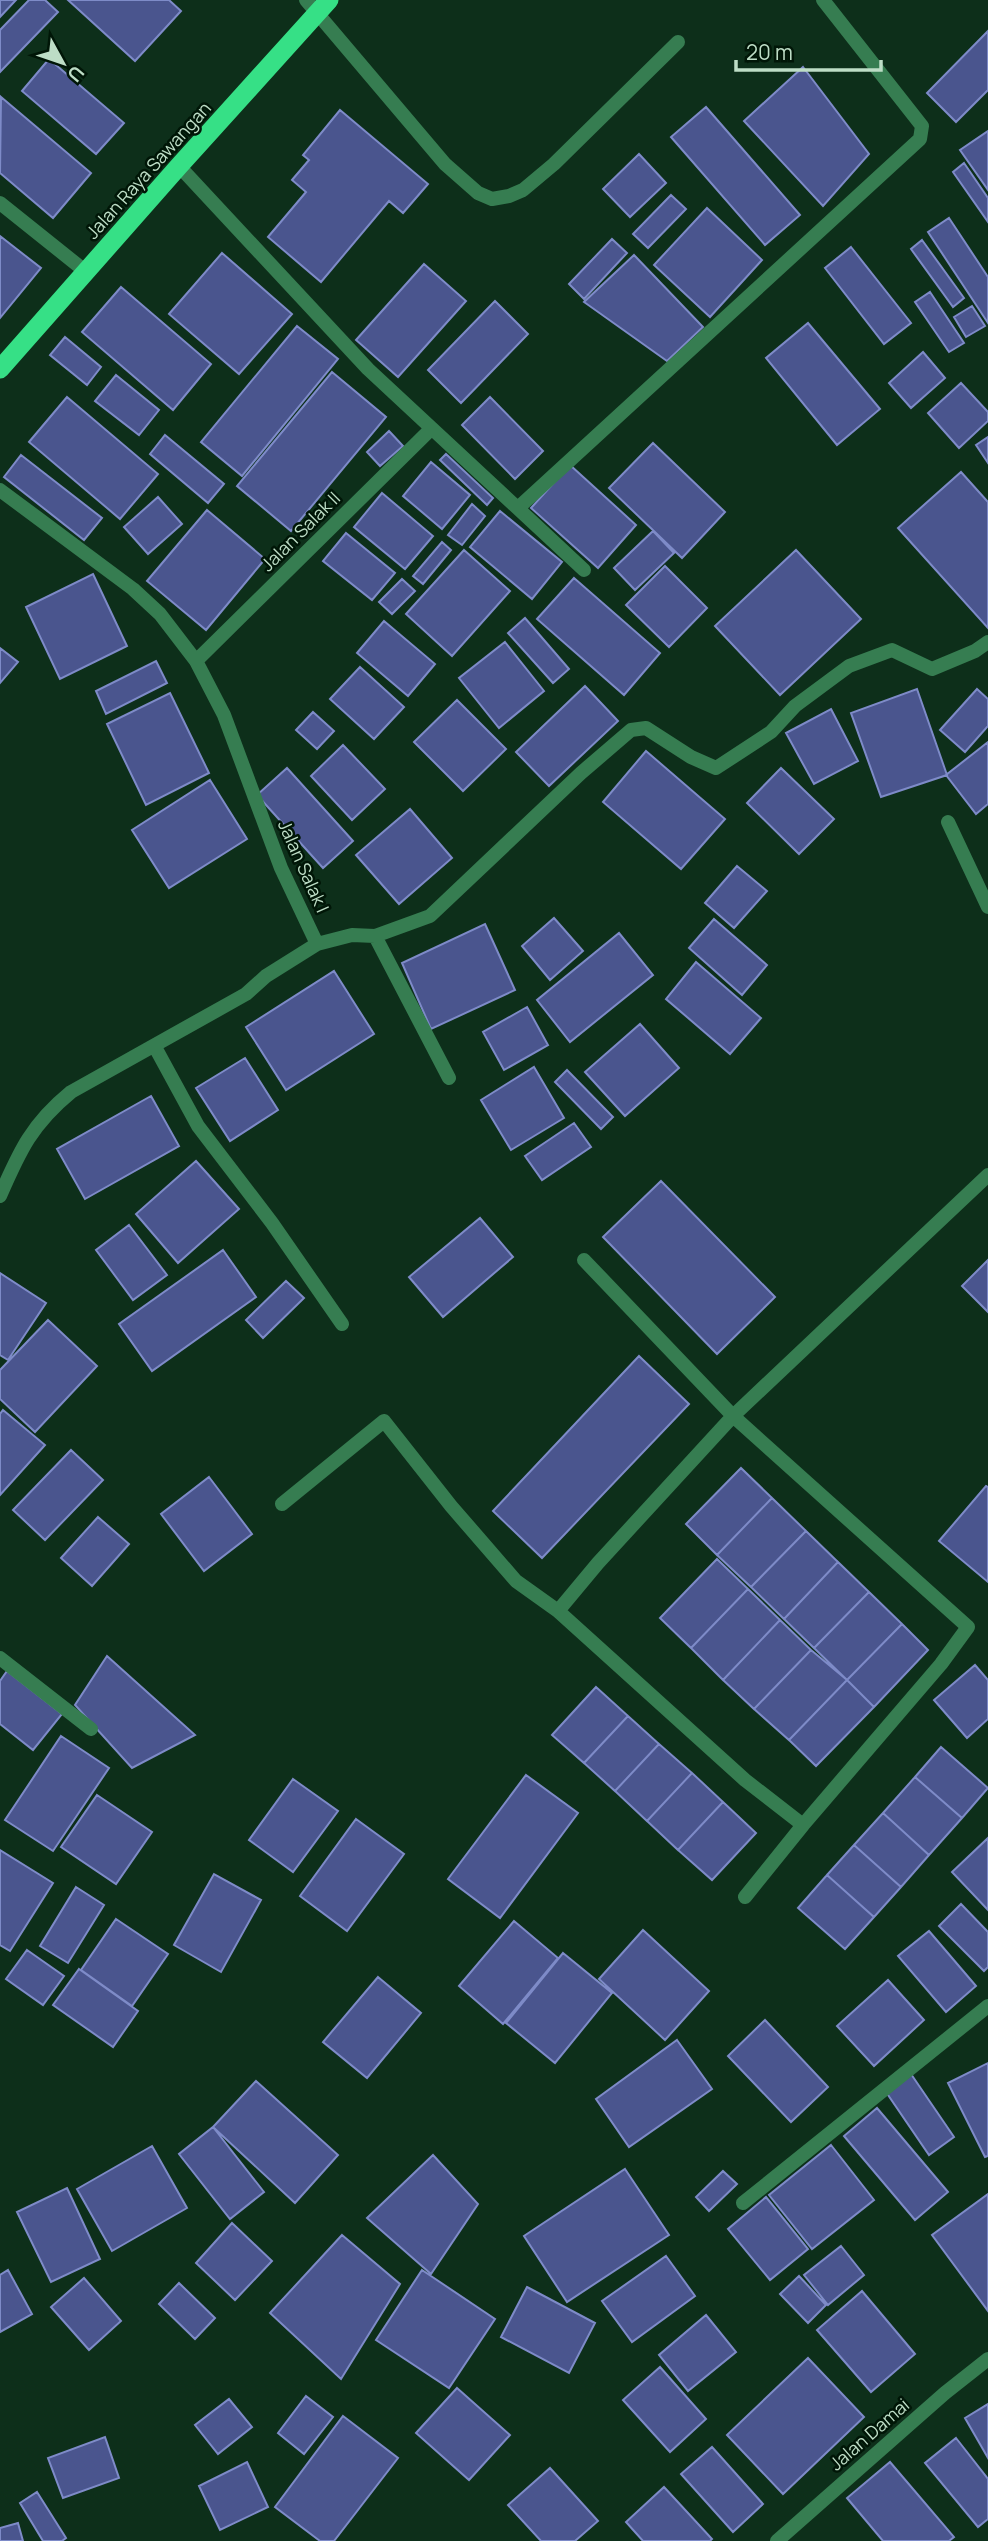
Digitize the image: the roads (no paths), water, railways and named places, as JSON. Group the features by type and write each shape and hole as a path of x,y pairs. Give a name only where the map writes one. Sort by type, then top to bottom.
{"highway":[{"name":"Jalan Raya Sawangan","path":"0,369 318,4"}],"street":[{"path":"517,508 920,139 922,126 823,0"},
{"path":"318,4 445,164 478,193 492,200 523,190 554,164 678,42"},
{"path":"179,166 368,369 584,570"},
{"path":"0,203 85,271"},
{"name":"Jalan Salak II","path":"196,661 431,429"},
{"name":"Jalan Salak I","path":"0,490 133,589 160,614 196,661 224,715 281,868 317,944"},
{"path":"0,1196 19,1151 50,1109 71,1092 155,1047 199,1019 247,995 266,976 317,944 352,935 375,936 430,916 581,773 631,730 646,728 691,757 716,768 771,732 795,706 849,666 892,650 932,668 975,651 988,642"},
{"path":"948,822 988,907"},
{"path":"375,936 449,1078"},
{"path":"155,1047 198,1126 272,1223 342,1325"},
{"path":"558,1611 598,1563 733,1416 988,1175"},
{"path":"584,1260 733,1416 968,1627 941,1664 745,1897"},
{"path":"282,1504 384,1421 451,1506 516,1581 558,1611 746,1780 803,1825"},
{"path":"0,1658 92,1729"},
{"path":"743,2203 988,2006"},
{"name":"Jalan Damai","path":"777,2541 988,2359"}]}
